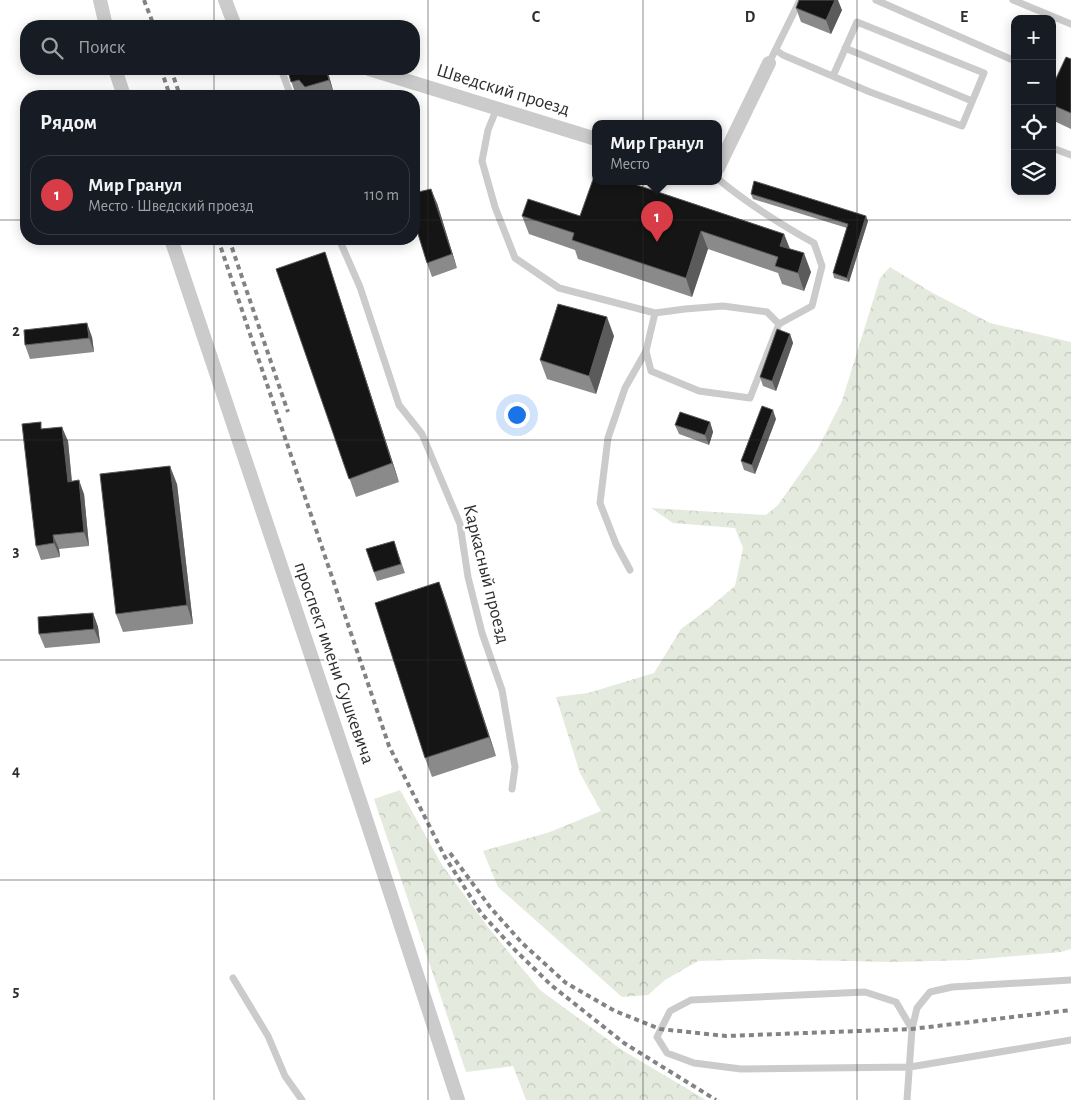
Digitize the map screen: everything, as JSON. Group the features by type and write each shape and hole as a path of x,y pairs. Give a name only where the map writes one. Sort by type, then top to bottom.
{"street":[{"path":"100,0 105,20"},
{"path":"225,0 233,20"},
{"path":"722,160 769,63"},
{"path":"117,75 122,90"},
{"name":"Шведский проезд","path":"390,75 592,138"},
{"name":"проспект имени Сушкевича","path":"174,245 458,1100"}],"lane":[{"path":"769,63 800,0"},
{"path":"876,0 1013,60"},
{"path":"1013,0 1071,24"},
{"path":"776,50 782,55 870,92 962,126 984,73 857,22 833,76"},
{"path":"845,48 972,101"},
{"path":"283,75 289,90"},
{"path":"497,108 488,130 482,161 495,207 515,258 559,288 655,313 685,308 723,306 768,312 779,324"},
{"path":"1056,149 1071,155"},
{"path":"646,351 651,371 699,391 750,398 779,324 812,306 822,266 814,243 741,198 722,182"},
{"name":"Каркасный проезд","path":"342,245 360,287 399,405 422,434 460,524 468,577 482,633 502,690 515,767 512,790"},
{"path":"630,570 616,544 600,503 608,438 625,388 646,351 655,313"},
{"path":"233,978 268,1036 285,1076 302,1100"},
{"path":"907,1100 912,1029 917,1008 930,992 952,987 1071,980"},
{"path":"912,1029 896,1002 865,992 691,1000 670,1011 657,1037 667,1052 694,1063 741,1069 910,1067 1071,1040"}],"green space":[{"path":"890,267 931,292 990,323 1071,342 1071,949 1061,952 970,960 892,962 762,959 698,961 665,980 648,995 622,997 498,887 483,851 550,832 601,811 580,773 556,697 588,693 654,673 681,629 735,586 743,548 735,528 673,523 651,508 766,515 778,505 817,450 842,401 880,278"},
{"path":"400,790 442,865 488,927 540,990 622,1050 706,1100 526,1100 513,1066 466,1072 374,799"}],"building":[{"path":"799,0 835,0 826,20 796,8"},
{"path":"1066,57 1071,59 1071,113 1056,107 1056,78"},
{"path":"289,75 328,75 329,80 305,87 299,80 291,82"},
{"path":"754,181 866,216 847,278 833,273 848,224 751,194"},
{"path":"592,182 592,185 637,185 784,234 780,246 804,253 798,273 775,266 778,257 701,231 686,278 572,240 574,233 522,216 528,199 580,216"},
{"path":"431,189 452,254 427,263 420,240 420,192"},
{"path":"325,252 392,463 349,479 276,269"},
{"path":"558,304 607,317 589,376 540,360"},
{"path":"87,323 89,338 25,345 24,330"},
{"path":"777,329 790,334 772,381 760,377"},
{"path":"762,406 773,410 752,465 741,461"},
{"path":"680,412 710,422 705,435 675,425"},
{"path":"41,422 41,429 62,427 68,482 79,480 84,532 53,535 54,543 36,546 22,424"},
{"path":"170,466 187,605 116,614 100,474"},
{"path":"394,541 401,564 374,572 366,549"},
{"path":"439,582 489,737 425,758 375,603"},
{"path":"93,613 94,629 39,634 38,617"}],"railway":[{"path":"144,0 152,20"},
{"path":"163,75 168,90"},
{"path":"173,75 178,90"},
{"path":"220,245 389,746 445,857 481,913 551,985 624,1043 716,1100"},
{"path":"231,245 288,412"},
{"path":"450,853 490,907 522,943 566,983 615,1011 660,1029 726,1036 912,1029 1071,1010"}],"place":[{"name":"Мир Гранул","path":"657,242"}]}
